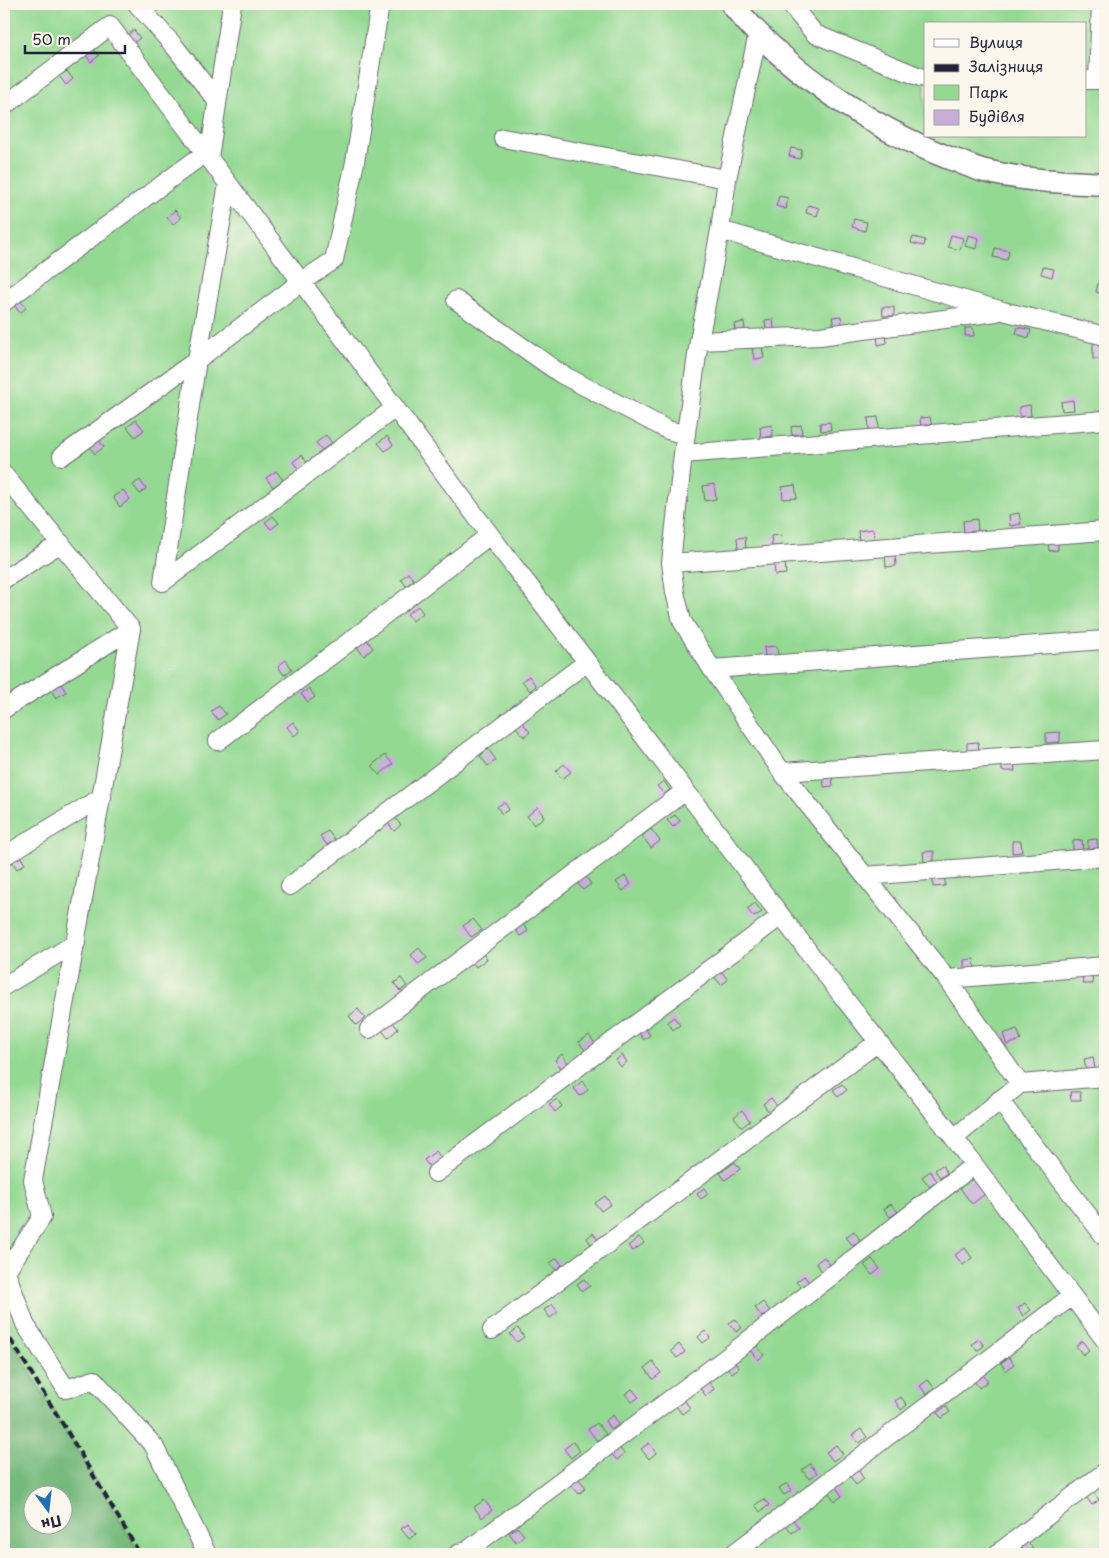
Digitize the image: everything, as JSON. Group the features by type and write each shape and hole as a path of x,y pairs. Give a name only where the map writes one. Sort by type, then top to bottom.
{"main road":[{"path":"732,4 778,53 820,86 860,113 924,148 983,170 1025,179 1105,184"}],"lane":[{"path":"137,4 175,47 217,101"},
{"path":"4,302 207,155 232,4"},
{"path":"62,456 334,260 355,162 380,4"},
{"path":"790,4 816,34 920,78 924,78"},
{"path":"1086,80 1098,80 1101,4"},
{"path":"4,106 110,26 490,535 781,916 954,1138 1105,1340"},
{"path":"758,33 727,179 720,230 698,341 683,454 671,563 682,621 782,772 947,978 1020,1084"},
{"path":"503,138 727,179"},
{"path":"228,184 197,360 164,582 396,408"},
{"path":"720,230 1003,311 1105,336"},
{"path":"456,300 561,374 668,430 686,435"},
{"path":"698,341 820,336 1003,311"},
{"path":"683,454 1105,420"},
{"path":"4,475 131,629 33,1180 42,1217 5,1268 25,1324 66,1389 94,1380 154,1446 207,1554"},
{"path":"671,563 1105,531"},
{"path":"218,742 490,535"},
{"path":"4,579 61,543"},
{"path":"4,709 131,629"},
{"path":"712,669 1105,640"},
{"path":"290,886 587,662"},
{"path":"782,772 1105,750"},
{"path":"369,1029 685,791"},
{"path":"4,856 102,797"},
{"path":"865,876 1105,857"},
{"path":"436,1173 781,916"},
{"path":"4,986 76,943"},
{"path":"947,978 1105,966"},
{"path":"492,1330 878,1042"},
{"path":"954,1138 1020,1084 1105,1077"},
{"path":"999,1100 1103,1230"},
{"path":"458,1554 468,1550 726,1357 974,1165"},
{"path":"732,1554 1072,1296"},
{"path":"997,1554 1105,1472"}],"green space":[{"path":"4,4 1105,4 1105,1554 140,1554 4,1329"},
{"path":"4,1329 140,1554 4,1554"}],"building":[{"path":"134,30 140,38 132,44 126,36"},
{"path":"93,48 99,56 91,62 85,54"},
{"path":"67,71 73,79 66,85 59,76"},
{"path":"791,148 802,150 800,159 789,156"},
{"path":"779,196 788,198 786,209 776,206"},
{"path":"808,205 819,208 817,216 806,213"},
{"path":"175,210 181,218 173,224 167,217"},
{"path":"854,219 867,222 865,231 852,227"},
{"path":"951,235 963,238 960,250 948,247"},
{"path":"968,235 979,238 977,249 965,246"},
{"path":"913,237 925,240 924,246 911,243"},
{"path":"995,248 1009,251 1007,260 993,257"},
{"path":"1043,267 1054,269 1052,277 1041,274"},
{"path":"1099,280 1105,281 1104,294 1096,292"},
{"path":"20,300 26,308 20,313 14,305"},
{"path":"882,307 894,307 894,316 883,316"},
{"path":"841,316 842,325 834,327 832,317"},
{"path":"773,319 774,329 766,330 765,320"},
{"path":"744,322 745,329 735,331 734,324"},
{"path":"1018,327 1031,330 1029,338 1016,334"},
{"path":"965,328 973,328 974,336 965,336"},
{"path":"886,333 887,343 878,345 877,334"},
{"path":"1093,343 1105,343 1105,359 1093,359"},
{"path":"762,347 764,358 754,359 752,348"},
{"path":"1073,400 1074,410 1062,411 1061,402"},
{"path":"1030,405 1031,416 1020,417 1019,407"},
{"path":"878,417 879,429 869,430 868,418"},
{"path":"930,417 932,427 921,428 920,418"},
{"path":"136,420 144,430 135,437 127,427"},
{"path":"830,422 831,430 821,431 820,423"},
{"path":"772,425 773,436 761,438 760,427"},
{"path":"801,425 802,434 792,435 791,427"},
{"path":"326,435 332,443 322,450 316,443"},
{"path":"387,436 393,445 385,451 378,443"},
{"path":"97,438 104,447 95,454 89,445"},
{"path":"302,455 308,464 299,470 293,462"},
{"path":"276,471 283,480 273,487 266,478"},
{"path":"140,480 146,489 140,494 133,485"},
{"path":"714,484 716,499 705,501 703,486"},
{"path":"795,485 797,498 783,499 782,487"},
{"path":"123,490 130,499 120,507 113,497"},
{"path":"1019,513 1021,524 1010,526 1009,515"},
{"path":"273,516 279,523 271,529 265,522"},
{"path":"977,519 978,532 964,534 963,521"},
{"path":"873,529 874,539 859,541 858,531"},
{"path":"781,535 782,545 772,546 771,536"},
{"path":"745,537 746,548 738,549 737,538"},
{"path":"1058,540 1058,550 1049,551 1048,541"},
{"path":"895,553 896,566 886,567 885,554"},
{"path":"774,563 785,563 786,574 775,575"},
{"path":"408,573 414,580 406,586 401,579"},
{"path":"418,606 423,613 413,621 407,614"},
{"path":"367,640 373,648 364,656 357,647"},
{"path":"777,646 778,656 765,657 764,647"},
{"path":"286,660 292,669 284,675 278,666"},
{"path":"529,676 536,686 530,691 522,681"},
{"path":"60,682 66,692 56,698 50,688"},
{"path":"309,688 315,697 308,702 301,694"},
{"path":"219,706 226,714 218,720 211,711"},
{"path":"293,722 300,731 294,736 287,727"},
{"path":"522,722 530,732 524,737 516,727"},
{"path":"1060,732 1060,742 1046,743 1046,733"},
{"path":"978,742 979,751 967,752 967,743"},
{"path":"488,749 496,760 488,766 480,756"},
{"path":"385,755 393,764 379,775 372,765"},
{"path":"1002,761 1014,761 1015,771 1002,771"},
{"path":"564,764 571,772 562,779 556,771"},
{"path":"832,775 833,786 824,787 823,776"},
{"path":"664,781 670,790 664,794 657,786"},
{"path":"504,802 509,809 502,814 497,807"},
{"path":"538,807 544,817 534,825 527,816"},
{"path":"675,815 680,821 673,827 667,820"},
{"path":"395,818 401,825 394,831 388,823"},
{"path":"651,829 660,841 651,848 642,836"},
{"path":"328,831 335,840 327,845 320,836"},
{"path":"1097,839 1098,849 1088,849 1088,840"},
{"path":"1082,840 1083,850 1073,851 1073,841"},
{"path":"1012,841 1021,841 1022,852 1012,853"},
{"path":"934,851 934,861 924,862 923,852"},
{"path":"18,853 25,864 17,869 10,858"},
{"path":"585,876 591,884 583,890 577,882"},
{"path":"625,876 631,884 623,891 616,882"},
{"path":"945,877 945,886 933,887 933,878"},
{"path":"755,903 762,912 754,917 747,909"},
{"path":"473,919 482,930 471,937 463,926"},
{"path":"522,923 528,931 520,936 515,929"},
{"path":"419,948 427,958 418,964 411,955"},
{"path":"481,951 487,959 476,967 470,959"},
{"path":"974,959 975,969 964,969 964,960"},
{"path":"721,971 728,980 721,985 714,976"},
{"path":"1082,975 1092,975 1093,984 1083,984"},
{"path":"401,978 407,986 400,991 394,983"},
{"path":"358,1009 365,1018 356,1025 349,1016"},
{"path":"674,1017 680,1025 673,1030 667,1022"},
{"path":"392,1021 398,1029 388,1038 381,1029"},
{"path":"645,1028 650,1035 644,1040 639,1033"},
{"path":"1017,1029 1021,1040 1007,1045 1003,1034"},
{"path":"589,1035 596,1045 586,1052 579,1042"},
{"path":"562,1054 568,1063 561,1068 555,1060"},
{"path":"622,1055 627,1062 621,1067 616,1060"},
{"path":"1093,1057 1095,1069 1086,1070 1084,1059"},
{"path":"582,1081 588,1090 580,1096 574,1088"},
{"path":"842,1084 847,1090 838,1097 833,1090"},
{"path":"1070,1092 1080,1092 1081,1100 1071,1100"},
{"path":"771,1098 777,1106 769,1112 763,1104"},
{"path":"557,1099 562,1106 555,1112 549,1104"},
{"path":"742,1110 750,1121 742,1127 734,1117"},
{"path":"436,1151 443,1161 432,1170 424,1160"},
{"path":"735,1162 740,1169 725,1180 720,1173"},
{"path":"942,1165 947,1173 940,1178 935,1170"},
{"path":"930,1171 937,1181 930,1187 922,1177"},
{"path":"973,1178 985,1194 972,1204 960,1188"},
{"path":"704,1188 708,1194 701,1199 697,1194"},
{"path":"605,1196 611,1204 601,1211 595,1203"},
{"path":"891,1204 898,1212 890,1217 884,1209"},
{"path":"854,1231 860,1240 853,1246 846,1237"},
{"path":"593,1233 599,1241 592,1246 587,1238"},
{"path":"639,1237 644,1243 633,1251 628,1246"},
{"path":"965,1248 972,1258 963,1265 955,1255"},
{"path":"824,1257 831,1266 823,1273 816,1263"},
{"path":"557,1258 562,1265 556,1270 550,1263"},
{"path":"872,1259 880,1269 872,1275 864,1265"},
{"path":"804,1276 809,1282 802,1288 796,1282"},
{"path":"584,1279 590,1286 582,1291 577,1284"},
{"path":"763,1302 770,1311 762,1317 755,1308"},
{"path":"1025,1303 1031,1310 1023,1316 1018,1308"},
{"path":"552,1304 558,1312 550,1318 544,1310"},
{"path":"735,1319 742,1328 736,1332 729,1323"},
{"path":"518,1328 524,1337 517,1342 510,1334"},
{"path":"705,1331 710,1338 703,1343 698,1337"},
{"path":"979,1339 984,1346 977,1351 972,1344"},
{"path":"1082,1341 1089,1350 1083,1355 1076,1346"},
{"path":"679,1344 685,1352 677,1358 671,1351"},
{"path":"757,1346 764,1355 758,1360 750,1350"},
{"path":"1009,1357 1014,1364 1006,1371 1001,1363"},
{"path":"732,1359 739,1368 732,1373 725,1364"},
{"path":"653,1362 661,1373 653,1379 645,1368"},
{"path":"983,1375 988,1381 979,1388 974,1381"},
{"path":"928,1380 935,1389 927,1395 920,1386"},
{"path":"708,1381 714,1389 706,1396 699,1387"},
{"path":"632,1389 639,1397 632,1402 625,1394"},
{"path":"901,1397 907,1405 901,1410 895,1401"},
{"path":"684,1400 690,1408 682,1414 676,1406"},
{"path":"946,1406 950,1412 942,1418 937,1413"},
{"path":"613,1415 619,1424 611,1430 605,1421"},
{"path":"597,1423 606,1434 597,1441 588,1429"},
{"path":"861,1429 867,1437 859,1443 852,1435"},
{"path":"573,1442 580,1451 571,1458 564,1449"},
{"path":"649,1443 656,1453 649,1459 641,1449"},
{"path":"836,1445 843,1454 833,1461 826,1452"},
{"path":"619,1447 624,1454 617,1460 611,1453"},
{"path":"810,1464 817,1473 809,1479 802,1470"},
{"path":"858,1470 864,1479 856,1485 850,1476"},
{"path":"579,1479 586,1488 579,1494 571,1485"},
{"path":"787,1483 792,1490 784,1495 779,1488"},
{"path":"835,1486 842,1496 835,1501 828,1492"},
{"path":"1093,1492 1099,1500 1092,1505 1086,1497"},
{"path":"764,1499 769,1505 760,1512 755,1505"},
{"path":"484,1500 492,1510 482,1518 474,1507"},
{"path":"793,1520 799,1528 792,1533 786,1525"},
{"path":"408,1524 416,1534 409,1539 401,1529"},
{"path":"517,1527 524,1535 516,1542 509,1533"},
{"path":"1028,1542 1033,1548 1026,1554 1021,1547"}],"railway":[{"path":"4,1329 140,1554"}]}
